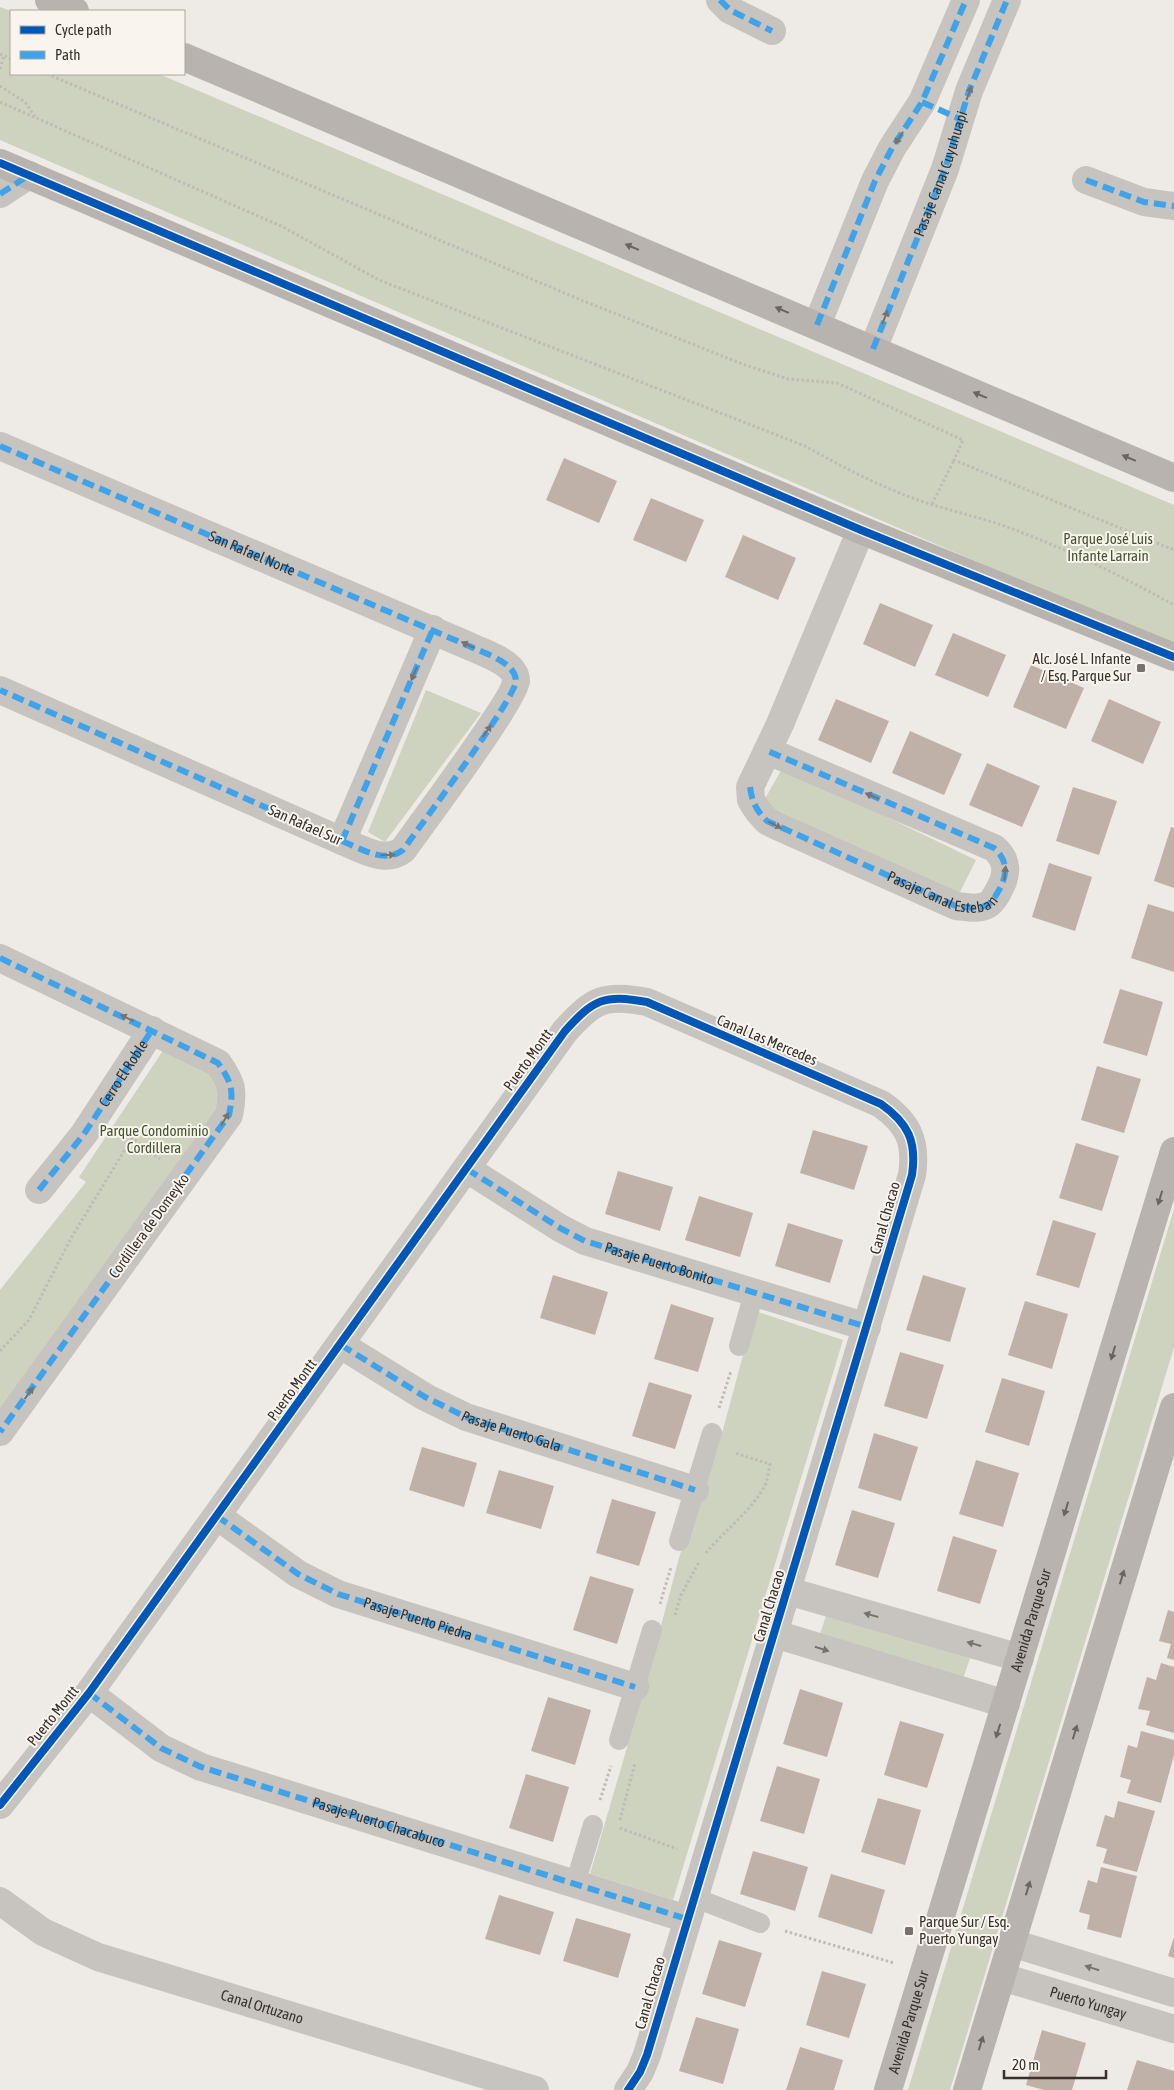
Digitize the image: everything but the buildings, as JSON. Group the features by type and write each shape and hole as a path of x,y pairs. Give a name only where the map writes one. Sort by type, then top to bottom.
{"street":[{"path":"49,0 73,10"},
{"path":"720,0 730,10 772,31"},
{"path":"817,324 875,181 892,148 922,102 966,0"},
{"name":"Pasaje Canal Cuyuhuapi","path":"873,349 945,169 978,68 1007,0"},
{"path":"185,57 817,324 1174,478"},
{"path":"922,102 960,119"},
{"path":"0,163 861,530 1174,657"},
{"path":"0,194 29,175"},
{"path":"1086,180 1144,202 1174,206"},
{"name":"San Rafael Norte","path":"0,446 433,629 503,662"},
{"name":"Pasaje Canal Esteban","path":"768,751 994,848 1001,854 1005,862 1006,879 988,904 972,908 956,906 767,821 754,806 750,787 768,751 861,530"},
{"path":"342,841 433,629"},
{"name":"San Rafael Sur","path":"0,690 342,841 376,855 386,857 395,856 404,850 512,693 516,681 512,670 503,662"},
{"name":"Cordillera de Domeyko","path":"0,958 218,1063 230,1080 232,1101 229,1115 0,1432"},
{"name":"Canal Las Mercedes","path":"610,998 647,1002 880,1104 897,1115 905,1126"},
{"name":"Puerto Montt","path":"0,1804 89,1693 566,1032 586,1010 610,998"},
{"name":"Cerro El Roble","path":"39,1190 84,1134 152,1030"},
{"name":"Canal Chacao","path":"628,2090 640,2072 647,2055 912,1175 914,1159 912,1141 905,1126"},
{"name":"Avenida Parque Sur","path":"888,2090 1174,1151"},
{"name":"Pasaje Puerto Bonito","path":"467,1169 560,1228 585,1241 867,1327"},
{"name":"Pasaje Puerto Gala","path":"341,1345 433,1402 466,1417 695,1490"},
{"path":"967,2090 1174,1407"},
{"name":"Pasaje Puerto Piedra","path":"217,1516 298,1574 338,1594 635,1687"},
{"name":"Canal Chacao","path":"788,1591 1020,1658"},
{"name":"Canal Chacao","path":"775,1634 1006,1704"},
{"name":"Pasaje Puerto Chacabuco","path":"89,1693 162,1748 202,1767 575,1884 690,1908"},
{"name":"Canal Ortuzano","path":"0,1901 43,1932 98,1958 535,2090"},
{"path":"1012,1943 1174,1993"},
{"name":"Puerto Yungay","path":"1002,1977 1174,2029"}],"lane":[{"path":"739,1346 754,1293"},
{"path":"679,1541 712,1433"},
{"path":"619,1740 652,1630"},
{"path":"575,1884 593,1825"},
{"path":"690,1908 760,1923"}],"path":[{"path":"0,69 2,55"},
{"path":"49,75 581,300 745,365 788,379 837,384 848,388 963,440 932,504"},
{"path":"0,86 25,102 36,118"},
{"path":"0,102 283,227 379,280 806,446 855,474 932,504 1024,533 1086,559 1174,605"},
{"path":"954,460 1174,550"},
{"path":"0,1351 28,1320 71,1238 132,1138 166,1164"},
{"path":"712,1433 739,1346"},
{"path":"672,1624 681,1595 691,1574 714,1543 752,1504 766,1485 770,1464 718,1448 706,1453"},
{"path":"652,1630 679,1541"},
{"path":"593,1825 619,1740"},
{"path":"637,1755 619,1827 679,1850"},
{"path":"760,1923 924,1972"}],"green space":[{"name":"Parque José Luis Infante Larrain","path":"0,7 10,11 10,75 161,75 1174,505 1174,647 0,140"},
{"path":"426,690 481,713 385,842 368,832"},
{"path":"783,767 976,860 957,898 762,804"},
{"name":"Parque Condominio Cordillera","path":"164,1049 210,1072 216,1079 222,1106 0,1419 0,1290 86,1182 79,1177"},
{"path":"1174,1209 1174,1347 950,2090 908,2090"},
{"path":"755,1311 843,1340 673,1900 590,1874 645,1686 679,1558 702,1483 718,1448"},
{"path":"827,1613 970,1658 963,1679 820,1634"}],"marked path":[{"path":"720,0 730,10 772,31"},
{"path":"817,325 875,181 892,148 922,102 966,0"},
{"path":"873,349 945,169 969,91 1007,0"},
{"path":"922,102 960,119"},
{"path":"0,194 29,175"},
{"path":"1086,180 1144,202 1174,206"},
{"path":"0,446 490,655 511,668 515,674 516,681 512,692 484,736 403,850 388,856 373,854 357,848 0,690"},
{"path":"342,841 433,629"},
{"path":"750,787 755,806 767,821 956,906 983,907 991,902 999,890 1004,878 1005,868 1002,857 994,848 768,751"},
{"path":"0,958 218,1063 231,1087 229,1115 0,1432"},
{"path":"39,1190 84,1134 152,1030"},
{"path":"467,1169 560,1228 585,1241 867,1327"},
{"path":"341,1345 425,1397 466,1417 695,1490"},
{"path":"217,1516 298,1574 338,1594 635,1687"},
{"path":"89,1693 161,1748 201,1767 687,1919"}],"cycle path":[{"path":"0,163 861,530 1174,657"},
{"path":"0,1805 89,1693 565,1031 584,1012 592,1006 610,999 647,1002 881,1104 898,1118 909,1134 913,1152 912,1175 647,2055 640,2072 628,2090"}],"place":[{"name":"Alc. José L. Infante / Esq. Parque Sur","path":"1141,668"},
{"name":"Parque Sur / Esq. Puerto Yungay","path":"909,1931"}]}
